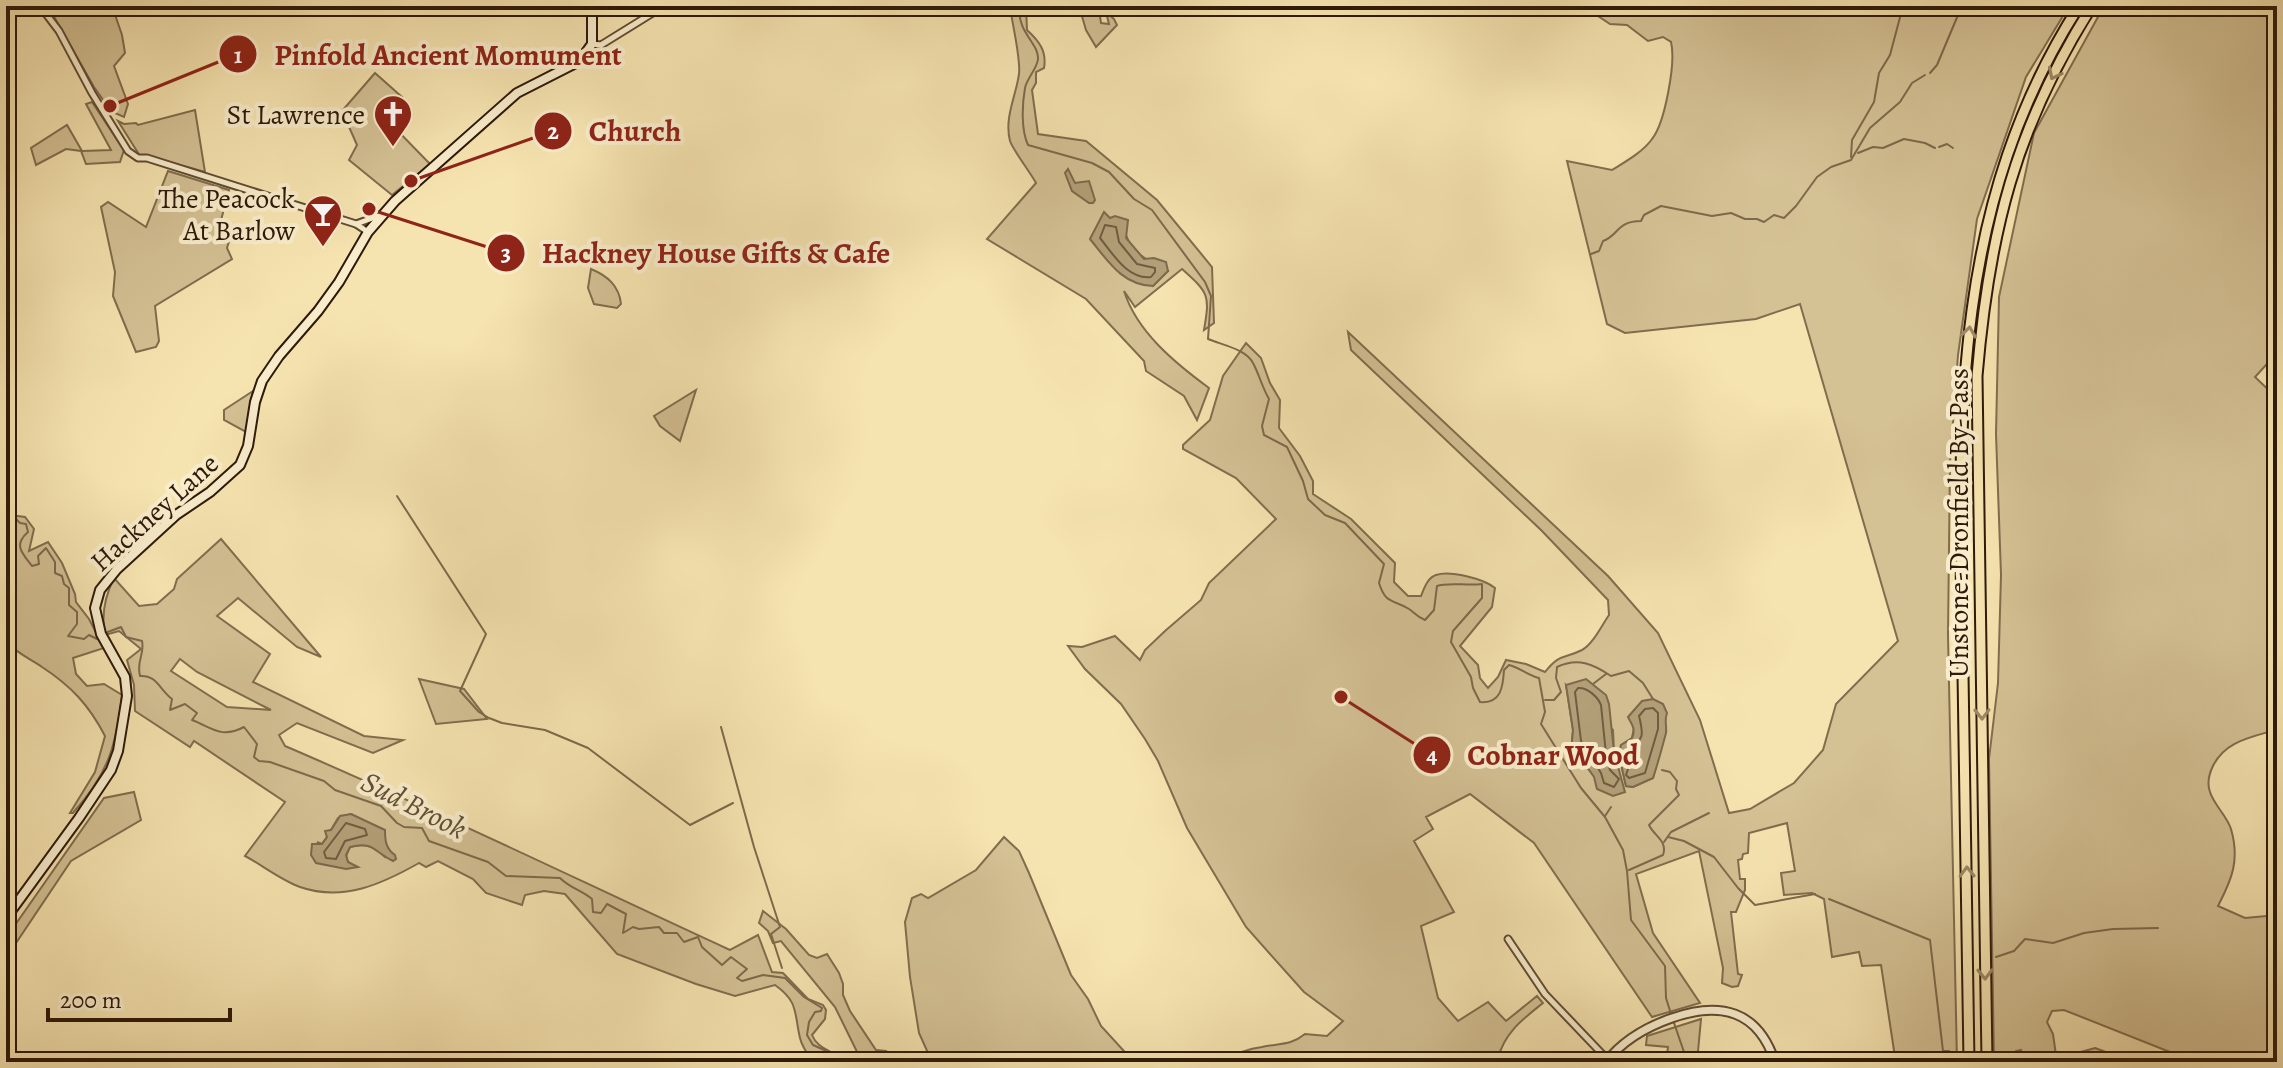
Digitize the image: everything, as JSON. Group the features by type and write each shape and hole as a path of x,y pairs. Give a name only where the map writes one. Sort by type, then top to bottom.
{"highway":[{"name":"Unstone-Dronfield By-Pass","path":"1969,1062 1960,503 1965,361 1978,265 1992,196 2037,77 2079,6"},
{"name":"Unstone-Dronfield By-Pass","path":"1987,1062 1977,388 1983,304 2005,197 2025,135 2059,63 2092,6"}],"main road":[{"path":"592,6 592,44"},
{"name":"Hackney Lane","path":"6,918 111,770 123,731 127,696 125,677 101,634 95,608 100,590 117,569 148,541 240,465 248,446 255,402 262,381 318,311 368,232 384,214 486,118 517,93 576,63 592,44"}],"street":[{"path":"40,6 59,31 128,151 138,158 147,158 356,224 368,232"},
{"path":"592,44 601,45 664,6"},
{"path":"356,224 384,214"},
{"path":"1508,939 1545,994 1606,1060 1637,1033 1684,1014 1709,1009 1729,1011 1755,1026 1764,1037 1775,1062"}],"shaded area":[{"path":"48,6 112,6 125,53 114,66 128,104 124,117 110,111 114,107 112,102 106,104 94,87"},
{"path":"1010,6 1026,6 1027,30 1043,51 1044,68 1036,72 1032,90 1038,134 1086,141 1157,200 1212,267 1214,323 1204,330 1205,295 1182,269 1135,307 1124,291 1138,320 1159,346 1209,388 1197,420 1184,396 1146,371 1144,361 1086,299 987,239 1036,183 1010,141 1009,115 1019,67","holes":["1111,218 1125,228 1134,249 1168,271 1153,286"]},
{"path":"1079,6 1103,6 1101,23 1109,24 1106,12 1117,25 1096,47 1086,30"},
{"path":"1583,6 2069,6 2026,77 1977,219 1958,355 1950,463 1948,635 1957,1062 1871,1062 1895,1057 1881,965 1862,966 1859,952 1832,957 1824,899 1812,893 1784,895 1781,873 1795,871 1787,823 1749,833 1748,853 1738,860 1740,879 1745,879 1745,890 1736,912 1731,912 1738,974 1742,975 1738,986 1722,983 1723,968 1699,851 1636,874 1653,933 1700,1003 1652,1017 1534,843 1470,794 1426,817 1433,829 1414,841 1454,912 1421,926 1438,998 1458,1021 1488,1002 1506,1021 1537,996 1543,1003 1510,1033 1498,1058 1501,1062 1218,1062 1250,1049 1290,1042 1305,1034 1327,1036 1343,1021 1304,992 1246,927 1187,828 1145,739 1121,704 1085,669 1068,646 1082,647 1115,636 1140,660 1145,650 1201,600 1209,583 1276,519 1236,478 1183,449 1183,445 1210,420 1223,376 1246,343 1261,358 1280,400 1279,428 1300,456 1313,481 1313,494 1351,519 1395,563 1394,582 1408,596 1421,596 1430,579 1442,574 1467,576 1495,588 1492,607 1460,646 1478,665 1480,678 1488,688 1498,677 1506,660 1545,672 1559,659 1586,647 1609,615 1608,600 1542,531 1351,350 1348,332 1608,576 1658,633 1700,720 1729,813 1750,809 1794,783 1823,750 1836,704 1898,641 1800,304 1756,319 1625,333 1607,324 1567,161 1612,170 1648,144 1657,131 1665,107 1672,51 1671,42 1663,37 1648,41 1627,25 1610,24","holes":["1566,685 1613,730 1614,752 1621,780 1595,777 1576,753","1634,728 1661,747 1653,778 1633,787 1626,786 1619,755 1621,745 1632,738"]},
{"path":"2104,6 2277,6 2277,353 2255,377 2277,398 2277,753 2272,731 2229,747 2211,771 2209,789 2231,829 2235,850 2231,878 2218,906 2245,918 2277,915 2277,1062 2204,1062 2185,1058 2064,1010 2052,1011 2047,1022 2053,1034 2057,1062 2025,1062 2021,1050 2016,1051 2016,1062 1994,1062 1989,759 1998,683 2001,575 1996,434 1999,297 2034,133"},
{"path":"375,73 402,97 400,101 406,105 390,123 430,164 392,195 349,160 357,145 342,111"},
{"path":"92,102 124,150 120,162 86,164 81,151 66,149 36,165 31,148 67,125 82,151 111,150 86,104"},
{"path":"195,110 205,172 140,156 118,121 138,125"},
{"path":"168,171 229,190 220,224 233,229 227,248 232,259 155,306 159,341 156,347 136,352 113,296 115,272 101,207 108,202 146,227"},
{"path":"591,269 615,287 621,304 617,308 594,304 588,288"},
{"path":"696,390 680,441 660,426 654,416"},
{"path":"253,391 246,432 224,420 224,410"},
{"path":"6,504 10,515 25,517 34,529 29,551 48,542 62,563 76,602 104,648 73,658 76,674 87,686 104,684 122,695 117,730 108,759 95,785 73,813 70,813 95,772 105,736 86,706 70,689 6,641"},
{"path":"221,539 321,657 297,647 238,598 217,616 270,654 253,682 364,736 403,740 373,753 297,723 279,735 285,746 730,950 758,935 772,972 783,973 808,999 823,1005 825,1019 812,1035 818,1044 843,1062 813,1062 801,1041 792,1003 775,985 735,996 617,954 565,894 544,891 525,895 522,905 486,893 473,879 438,861 426,867 419,863 376,884 332,893 300,887 245,856 285,802 194,741 190,747 135,711 134,685 127,660 141,649 119,631 105,635 105,606 114,578 139,606 157,604 174,589 177,579","holes":["180,659 197,672 271,710 227,707 171,671","351,814 369,825 382,839 390,851 385,857 369,846 350,847 346,856 354,866 317,842 322,844 327,837 326,832 331,830 338,818"]},
{"path":"419,679 464,689 487,719 436,724"},
{"path":"134,792 141,820 71,861 6,958 6,938 104,798"},
{"path":"1004,837 1019,851 1071,975 1088,999 1101,1026 1134,1062 932,1062 919,1033 910,977 905,922 912,898 921,894 928,898 976,870"},
{"path":"763,911 786,929 809,955 817,958 827,954 839,973 850,1011 876,1050 886,1051 898,1062 862,1062 835,1007 781,941 773,943 768,931 759,923"},
{"path":"1701,1019 1697,1062 1666,1062 1668,1047 1646,1045 1647,1036"},
{"path":"2095,1048 2133,1062 2072,1062 2081,1052"}],"water":[{"path":"1068,169 1075,183 1089,181 1095,200 1093,203 1072,191 1065,173"},
{"path":"1104,212 1110,218 1115,216 1128,220 1126,238 1144,259 1166,262 1168,271 1153,286 1142,285 1124,276 1090,239"},
{"path":"1586,679 1606,695 1609,704 1614,752 1625,792 1613,796 1597,789 1594,777 1572,741 1566,685"},
{"path":"1653,699 1663,704 1667,713 1666,733 1657,767 1653,778 1633,787 1626,786 1619,755 1621,745 1633,735 1628,717 1642,701"},
{"path":"351,814 385,830 387,844 396,859 393,861 364,845 350,847 346,855 348,862 358,867 346,869 316,863 311,855 312,844 322,844 327,837 325,831 331,830 340,816"}],"waterway":[{"path":"1020,6 1021,23 1038,59 1024,95 1023,125 1028,145 1092,163 1109,172 1134,199 1152,210 1205,282 1211,296 1208,339 1245,354 1255,367 1269,399 1262,426 1264,435 1287,447 1308,499 1325,515 1345,523 1384,564 1379,583 1384,595 1425,620 1434,610 1437,586 1482,584 1482,598 1453,631 1451,642 1471,677 1480,702 1497,697 1502,688 1504,670 1509,665 1539,678 1545,712 1541,724 1581,788 1605,817 1623,850 1631,920 1665,966 1666,998 1671,1014"},
{"path":"1851,157 1852,140 1874,102 1879,73 1890,55 1903,6"},
{"path":"1930,73 1937,65 1958,15 1994,7"},
{"path":"1591,254 1599,251 1603,241 1622,226 1641,221 1644,215 1661,206 1712,216 1731,213 1764,222 1774,215 1784,218 1817,177 1831,167 1851,160 1870,128 1900,102 1912,83 1925,75"},
{"path":"1858,153 1873,147 1883,148 1904,139 1935,148"},
{"path":"1939,147 1947,144 1953,148"},
{"path":"397,496 486,634 460,691 479,712 502,723 545,730 588,748 690,825 733,803"},
{"name":"Sud Brook","path":"6,523 15,518 26,524 28,532 20,545 32,566 39,564 38,556 46,548 55,562 55,573 62,576 69,588 69,605 77,612 77,624 68,636 84,639 89,635 97,639 100,637"},
{"name":"Sud Brook","path":"105,633 121,627 126,637 142,641 140,676 154,680 172,699 170,710 185,704 197,713 192,720 217,731 229,732 244,727 257,744 254,757 259,761 324,781 335,790 381,806 404,827 422,828 429,841 488,862 506,876 560,878 592,899 593,912 601,913 607,904 626,914 623,933 633,927 659,927 664,933 677,933 684,942 698,937 702,947 722,965 731,957 747,969 737,978 742,981 763,975 785,978 804,997 822,1008 815,1012 809,1022 807,1035 813,1045 838,1056 839,1062"},
{"path":"1545,700 1554,700 1561,692 1556,678 1557,667 1572,662 1592,665 1611,676 1629,671 1643,683 1653,699"},
{"path":"1593,684 1606,674"},
{"path":"721,727 780,927 771,934 782,968"},
{"path":"1629,870 1663,855 1664,846 1649,825 1679,795 1677,781 1670,772 1662,770"},
{"path":"1605,816 1611,807"},
{"path":"1664,842 1671,832 1709,813"},
{"path":"1668,837 1684,841 1714,857 1755,905 1815,894"},
{"path":"1829,899 1930,940 1943,1051 1949,1051"},
{"path":"1996,957 2014,951 2025,939 2053,943 2084,933 2158,928"},
{"path":"1673,1020 1685,1055 1684,1062"}],"place":[{"name":"Pinfold Ancient Momument","path":"110,106"},
{"name":"St Lawrence","path":"393,148"},
{"name":"Church","path":"411,181"},
{"name":"Hackney House Gifts & Cafe","path":"369,209"},
{"name":"The Peacock At Barlow","path":"323,248"},
{"name":"Cobnar Wood","path":"1341,697"}]}
